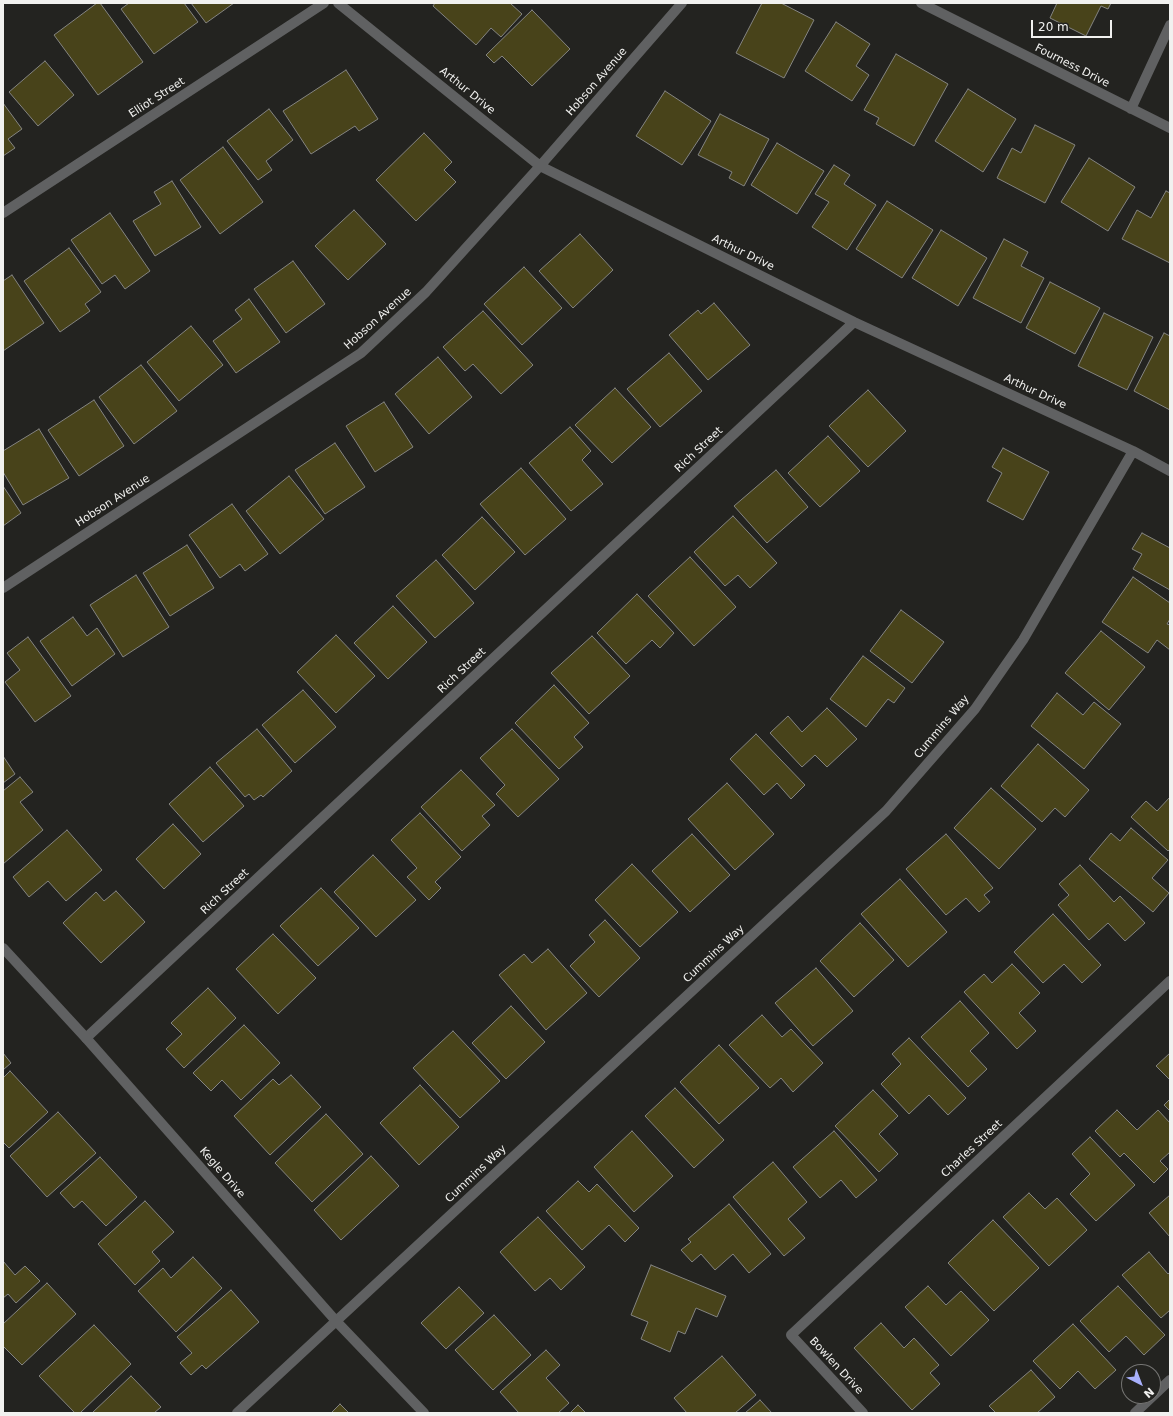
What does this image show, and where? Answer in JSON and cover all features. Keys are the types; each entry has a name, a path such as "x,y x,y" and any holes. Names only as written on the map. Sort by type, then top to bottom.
{"street":[{"name":"Elliot Street","path":"3,213 324,3"},
{"name":"Arthur Drive","path":"338,3 540,166 854,322 1133,451 1170,471"},
{"name":"Hobson Avenue","path":"3,588 361,353 426,292 540,166 682,3"},
{"name":"Fourness Drive","path":"921,3 1170,128"},
{"path":"1131,109 1170,25"},
{"name":"Rich Street","path":"86,1038 854,322"},
{"name":"Cummins Way","path":"237,1413 886,811 975,709 1023,640 1133,451"},
{"name":"Kegle Drive","path":"3,948 86,1038 336,1321 424,1413"},
{"name":"Charles Street","path":"791,1335 1170,981"},
{"name":"Bowlen Drive","path":"791,1335 863,1413"},
{"path":"1135,1413 1170,1380"}],"building":[{"path":"97,3 100,3 143,62 98,95 54,35"},
{"path":"129,3 184,3 198,22 154,54 121,9"},
{"path":"191,3 234,3 206,23"},
{"path":"435,3 510,3 522,14 501,37 491,28 476,45 433,6"},
{"path":"762,3 781,3 814,20 784,78 736,53"},
{"path":"1057,3 1111,3 1108,9 1101,6 1086,36 1050,18"},
{"path":"532,10 570,49 532,86 502,56 494,63 486,55"},
{"path":"836,22 870,44 856,66 869,75 852,101 805,71"},
{"path":"896,54 948,84 914,146 876,124 879,118 864,110"},
{"path":"45,61 74,95 38,126 9,92"},
{"path":"346,70 378,119 359,131 355,126 311,154 283,111"},
{"path":"968,89 1016,119 983,172 935,141"},
{"path":"665,91 711,121 682,165 636,136"},
{"path":"3,103 22,129 8,139 15,148 3,156"},
{"path":"269,109 293,140 266,161 272,170 258,180 227,141"},
{"path":"720,114 769,139 744,186 729,178 732,172 698,155"},
{"path":"1035,125 1075,145 1045,203 997,178 1012,148 1021,153"},
{"path":"424,133 452,162 444,170 456,182 416,221 376,180"},
{"path":"777,143 824,171 797,214 751,185"},
{"path":"223,147 263,202 220,234 180,180"},
{"path":"1089,158 1135,187 1108,231 1061,202"},
{"path":"834,165 850,175 844,184 876,205 847,250 812,227 829,202 815,194"},
{"path":"172,181 201,227 155,256 133,221 161,204 154,192"},
{"path":"1166,191 1170,193 1170,263 1122,239 1137,210 1151,218"},
{"path":"887,201 933,230 902,278 856,249"},
{"path":"354,210 386,244 348,280 315,246"},
{"path":"110,213 150,271 125,289 115,275 102,284 71,240"},
{"path":"941,230 987,258 958,306 912,278"},
{"path":"580,234 613,270 573,308 539,271"},
{"path":"1004,239 1028,252 1021,266 1044,278 1021,323 973,298"},
{"path":"69,248 101,292 85,304 90,311 60,332 24,281"},
{"path":"293,261 325,304 286,333 254,289"},
{"path":"524,267 562,308 522,345 484,304"},
{"path":"12,275 44,323 3,351 3,281"},
{"path":"1050,282 1100,308 1075,354 1026,328"},
{"path":"249,299 280,342 236,373 213,341 242,319 235,310"},
{"path":"714,303 750,345 708,380 669,335 698,310 701,314"},
{"path":"483,311 533,365 501,394 473,364 465,371 443,347"},
{"path":"1104,313 1153,337 1127,390 1078,366"},
{"path":"191,326 223,365 179,401 147,362"},
{"path":"1164,333 1170,336 1170,410 1134,391"},
{"path":"669,353 702,391 660,427 627,389"},
{"path":"438,357 472,397 429,434 395,394"},
{"path":"141,365 177,411 134,444 99,397"},
{"path":"615,388 651,427 612,463 575,425"},
{"path":"868,390 906,431 868,467 829,426"},
{"path":"94,400 124,446 79,476 48,430"},
{"path":"384,402 413,447 375,472 346,426"},
{"path":"570,427 591,451 582,460 603,484 571,511 529,463"},
{"path":"39,429 69,478 23,505 3,472 3,451"},
{"path":"828,436 860,471 820,507 788,473"},
{"path":"335,443 365,487 325,514 295,470"},
{"path":"1003,448 1049,472 1023,520 987,501 1002,473 992,467"},
{"path":"521,468 566,519 525,555 480,504"},
{"path":"776,470 808,507 767,543 734,506"},
{"path":"289,476 324,519 280,554 246,511"},
{"path":"3,486 21,513 3,526"},
{"path":"232,504 268,554 245,571 240,564 220,578 189,535"},
{"path":"733,516 777,563 750,588 738,575 725,586 694,552"},
{"path":"482,517 515,552 475,590 442,555"},
{"path":"1142,533 1170,548 1170,590 1133,569 1142,554 1132,549"},
{"path":"187,545 214,588 170,616 143,573"},
{"path":"690,557 736,607 694,646 648,596"},
{"path":"436,560 474,603 435,638 396,596"},
{"path":"136,575 169,627 123,657 90,605"},
{"path":"1133,577 1170,603 1170,619 1167,624 1170,625 1170,650 1157,640 1148,653 1102,622"},
{"path":"637,594 674,633 660,648 652,640 626,664 597,633"},
{"path":"393,606 427,642 388,679 354,643"},
{"path":"901,610 944,642 912,683 870,651"},
{"path":"73,617 87,636 97,628 115,654 72,686 40,641"},
{"path":"1101,631 1145,667 1109,710 1065,673"},
{"path":"336,635 375,676 336,713 297,672"},
{"path":"592,636 630,676 589,714 551,673"},
{"path":"28,637 71,696 35,722 5,682 20,670 7,653"},
{"path":"863,656 905,688 894,703 888,699 866,727 830,699"},
{"path":"554,685 589,723 574,737 583,747 559,769 515,723"},
{"path":"303,690 336,727 295,763 262,725"},
{"path":"1057,693 1083,715 1094,702 1121,724 1084,769 1031,726"},
{"path":"827,708 857,739 827,767 815,755 802,767 770,733 788,716 802,732"},
{"path":"257,729 292,771 263,797 261,795 254,800 249,794 245,797 216,763"},
{"path":"512,729 559,779 518,817 496,794 505,785 480,758"},
{"path":"756,734 805,785 791,799 777,783 764,795 730,759"},
{"path":"1038,744 1089,790 1065,817 1055,808 1042,822 1001,786"},
{"path":"3,756 15,774 3,783"},
{"path":"210,767 244,806 203,842 169,804"},
{"path":"461,770 495,805 482,816 490,825 462,851 421,807"},
{"path":"20,777 33,792 20,802 43,830 3,864 3,791"},
{"path":"727,783 774,834 735,870 688,819"},
{"path":"991,788 1036,829 999,869 954,828"},
{"path":"1170,797 1170,849 1168,851 1131,817 1146,801 1157,811"},
{"path":"420,813 461,857 435,882 441,888 429,900 407,877 417,868 391,840"},
{"path":"173,824 201,854 164,889 136,859"},
{"path":"1131,828 1168,860 1152,878 1169,893 1153,912 1089,859 1111,833 1120,841"},
{"path":"67,830 102,870 66,901 48,881 29,897 13,877"},
{"path":"692,834 730,875 690,912 652,871"},
{"path":"946,834 993,888 984,895 990,902 979,912 966,898 946,915 906,869"},
{"path":"373,855 416,900 376,937 334,892"},
{"path":"632,864 678,912 640,947 595,900"},
{"path":"1080,865 1114,902 1120,896 1145,923 1125,941 1108,923 1089,940 1058,905 1069,895 1059,884"},
{"path":"900,879 947,932 908,967 861,914"},
{"path":"321,888 359,928 318,966 280,926"},
{"path":"116,891 145,922 101,963 63,923 96,892 104,901"},
{"path":"1053,914 1101,965 1082,983 1064,964 1043,983 1014,952"},
{"path":"605,920 640,958 599,997 570,966 595,942 589,935"},
{"path":"860,923 894,960 854,997 820,961"},
{"path":"273,934 316,978 278,1014 236,969"},
{"path":"548,949 587,993 546,1030 499,975 524,954 532,963"},
{"path":"1012,964 1040,993 1019,1013 1036,1031 1017,1049 964,992 984,974 992,983"},
{"path":"816,968 853,1011 813,1046 775,1003"},
{"path":"208,988 236,1018 184,1068 166,1049 182,1034 171,1023"},
{"path":"960,1001 989,1033 970,1051 987,1069 968,1087 921,1037"},
{"path":"511,1006 545,1042 506,1079 472,1043"},
{"path":"762,1015 782,1037 791,1029 823,1063 793,1092 781,1078 770,1088 729,1045"},
{"path":"244,1025 280,1063 241,1100 222,1080 211,1091 193,1073"},
{"path":"453,1031 500,1081 460,1118 413,1068"},
{"path":"909,1038 966,1098 948,1115 929,1095 909,1114 881,1084 901,1064 892,1054"},
{"path":"719,1045 759,1088 719,1124 680,1082"},
{"path":"3,1053 11,1063 3,1070"},
{"path":"1170,1053 1170,1080 1156,1066"},
{"path":"10,1071 48,1112 9,1148 3,1142 3,1078"},
{"path":"291,1075 321,1107 270,1155 234,1116 273,1079 279,1085"},
{"path":"420,1085 459,1127 419,1165 380,1123"},
{"path":"675,1088 724,1140 694,1168 645,1116"},
{"path":"873,1090 898,1116 879,1134 898,1154 879,1172 835,1126"},
{"path":"1170,1099 1170,1111 1164,1105"},
{"path":"1117,1110 1137,1130 1158,1110 1170,1123 1170,1152 1160,1161 1168,1169 1154,1183 1124,1153 1120,1157 1095,1131"},
{"path":"58,1112 96,1153 47,1197 10,1156"},
{"path":"326,1114 363,1154 312,1202 275,1163"},
{"path":"632,1131 673,1176 634,1212 594,1167"},
{"path":"834,1131 877,1180 856,1198 841,1180 820,1198 793,1167"},
{"path":"1090,1137 1135,1185 1096,1221 1070,1194 1090,1174 1072,1154"},
{"path":"371,1156 399,1186 341,1240 314,1210"},
{"path":"100,1157 137,1197 106,1226 82,1201 74,1208 60,1193"},
{"path":"773,1162 807,1202 788,1219 805,1238 784,1256 733,1197"},
{"path":"578,1181 589,1192 597,1184 639,1228 625,1242 609,1225 582,1250 546,1211"},
{"path":"1029,1193 1045,1209 1057,1198 1087,1230 1049,1266 1003,1217"},
{"path":"1170,1195 1170,1237 1149,1213"},
{"path":"145,1201 174,1232 152,1252 160,1261 135,1285 98,1244"},
{"path":"729,1204 771,1254 749,1273 733,1254 715,1270 701,1254 692,1262 681,1250 691,1242 688,1239"},
{"path":"538,1217 585,1267 561,1290 550,1278 535,1291 500,1252"},
{"path":"993,1220 1039,1268 994,1311 948,1263"},
{"path":"1149,1252 1168,1274 1170,1272 1170,1310 1161,1318 1122,1275"},
{"path":"193,1257 222,1288 176,1332 138,1291 163,1268 171,1278"},
{"path":"3,1261 15,1275 25,1266 40,1281 16,1303 8,1294 3,1298"},
{"path":"651,1265 726,1296 717,1317 696,1308 685,1334 678,1331 670,1352 641,1339 648,1322 631,1315"},
{"path":"47,1283 76,1314 22,1365 3,1346 3,1324"},
{"path":"928,1286 946,1305 961,1291 989,1320 951,1356 905,1307"},
{"path":"1118,1286 1165,1335 1144,1355 1126,1336 1109,1352 1080,1321"},
{"path":"459,1287 484,1313 446,1349 421,1323"},
{"path":"231,1290 259,1322 206,1369 202,1365 191,1375 180,1363 192,1353 177,1337"},
{"path":"494,1315 531,1355 493,1390 455,1350"},
{"path":"881,1323 904,1348 914,1338 939,1365 930,1373 940,1384 912,1410 854,1348"},
{"path":"1073,1324 1116,1370 1095,1389 1078,1371 1060,1389 1033,1361"},
{"path":"94,1325 131,1364 80,1413 75,1413 39,1376"},
{"path":"546,1350 560,1365 546,1378 569,1403 558,1413 519,1413 500,1392"},
{"path":"722,1356 756,1395 735,1413 687,1413 674,1398"},
{"path":"1031,1370 1055,1397 1037,1413 996,1413 989,1406"},
{"path":"131,1376 161,1407 154,1413 92,1413"},
{"path":"760,1400 772,1413 745,1413"},
{"path":"340,1404 349,1413 331,1413"},
{"path":"578,1405 586,1413 570,1413"}]}
